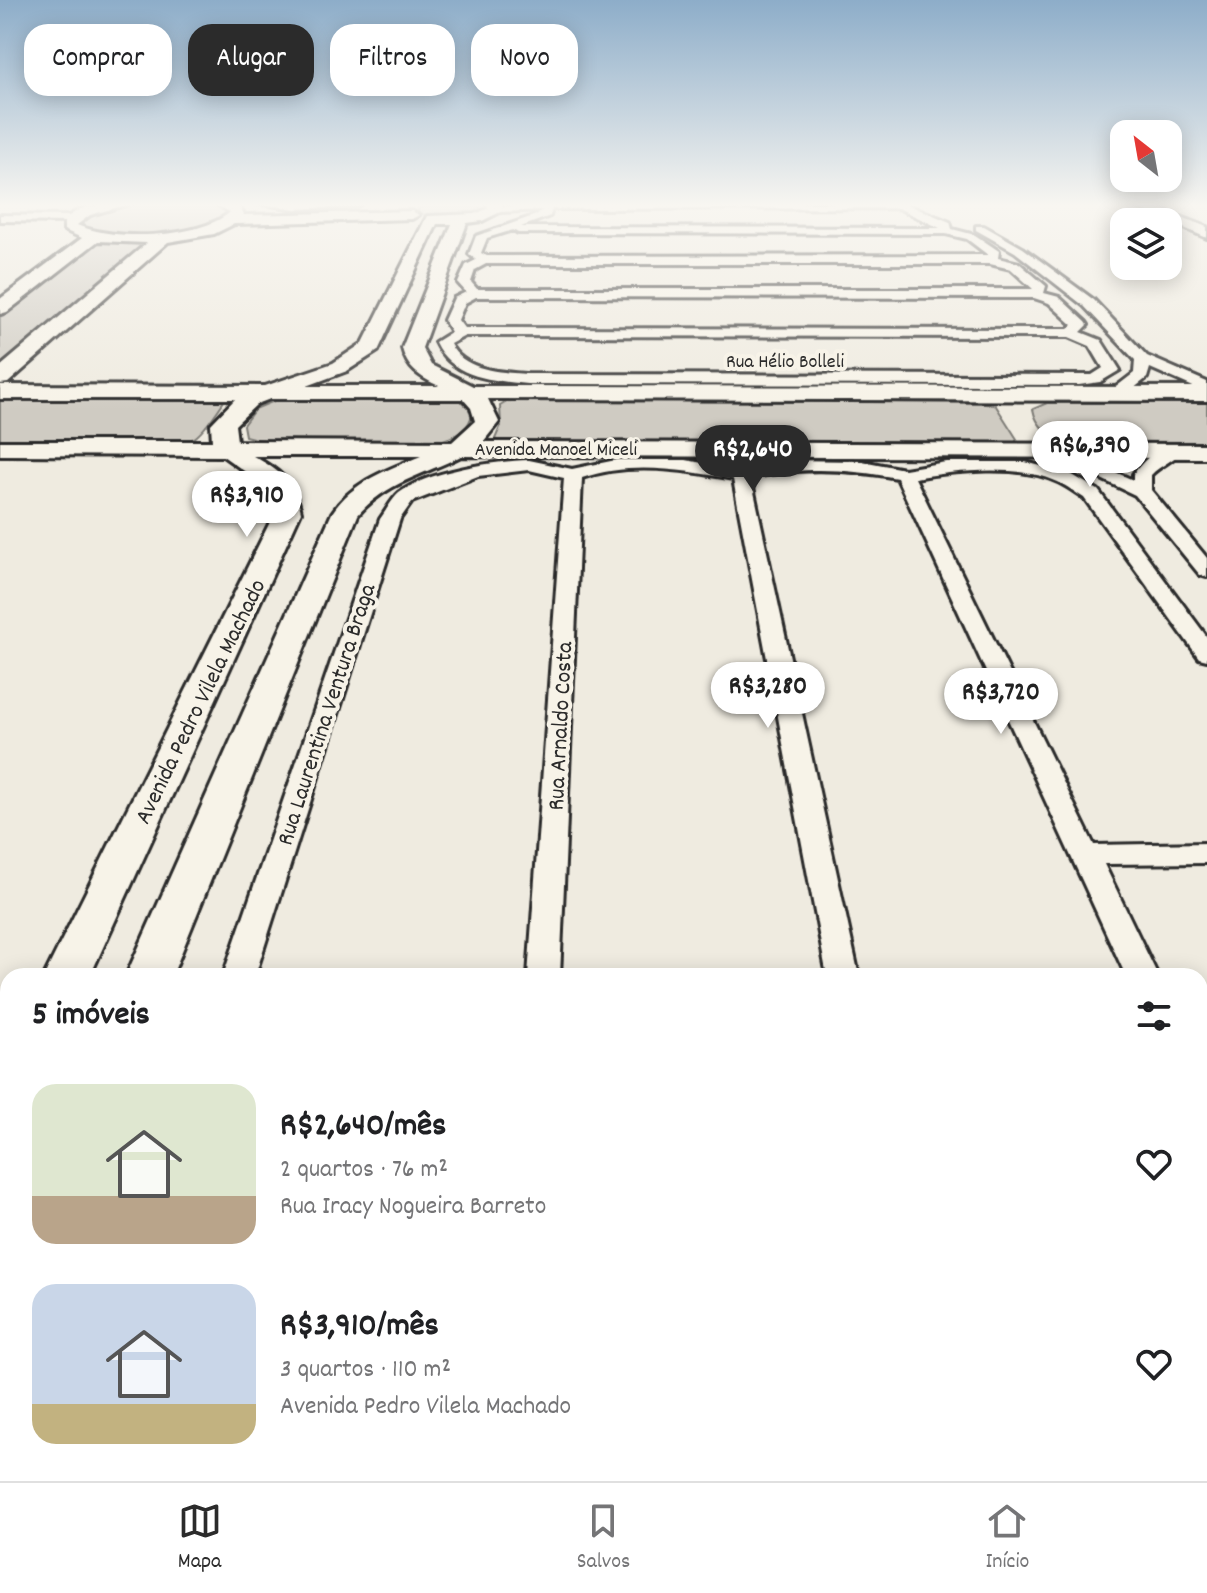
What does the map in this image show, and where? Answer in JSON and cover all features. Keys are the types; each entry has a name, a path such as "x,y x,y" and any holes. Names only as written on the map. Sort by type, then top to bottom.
{"street":[{"path":"0,308 47,272"},
{"path":"0,378 123,272"},
{"path":"229,448 222,438 223,424 234,410 265,392 340,367 371,347 402,272"},
{"path":"152,968 345,513 355,498 390,476 471,442 487,422 486,408 470,393 434,375 412,357 420,272"},
{"path":"468,272 464,286 474,293"},
{"path":"1022,272 1041,289 1035,294"},
{"path":"1051,272 1118,330 1142,359 1207,391"},
{"path":"474,293 1035,294 1054,300 1081,325 1071,333 462,332 454,328 451,320 459,301 474,293"},
{"name":"Rua Hélio Bolleli","path":"462,332 442,342 449,356 458,364 488,373 542,379 1079,380 1095,379 1112,370 1096,343 1071,333"},
{"path":"1118,393 1142,375 1142,359"},
{"path":"0,392 1010,394 1207,391"},
{"path":"1010,394 1010,406 1020,424 1055,450 1142,491 1207,571"},
{"name":"Avenida Manoel Miceli","path":"0,448 1207,451"},
{"name":"Avenida Pedro Vilela Machado","path":"71,968 288,512 286,493 275,479 257,466 236,457 229,448"},
{"path":"1142,491 1142,474 1155,460 1173,451"},
{"path":"573,475 616,465 711,467 741,475 782,465 862,466 904,474 946,467 1025,467 1063,477 1091,494 1207,653"},
{"name":"Rua Laurentina Ventura Braga","path":"242,968 390,519 405,498 446,480 499,466 540,466 573,475"},
{"path":"904,474 1138,968"},
{"name":"Rua Arnaldo Costa","path":"544,968 573,475"},
{"path":"741,475 841,968"},
{"path":"1085,855 1207,853"}],"shaded area":[{"path":"59,272 113,272 0,366 0,317"},
{"path":"16,397 219,398 224,401 192,439 0,439 0,401"},
{"path":"279,399 458,399 473,411 463,430 443,440 261,440 245,436 243,425 255,409"},
{"path":"512,399 986,403 996,406 1017,439 1014,444 502,443 495,439 501,425 500,406"},
{"path":"1047,403 1207,403 1207,445 1068,443 1050,435 1037,421 1033,409"}]}
